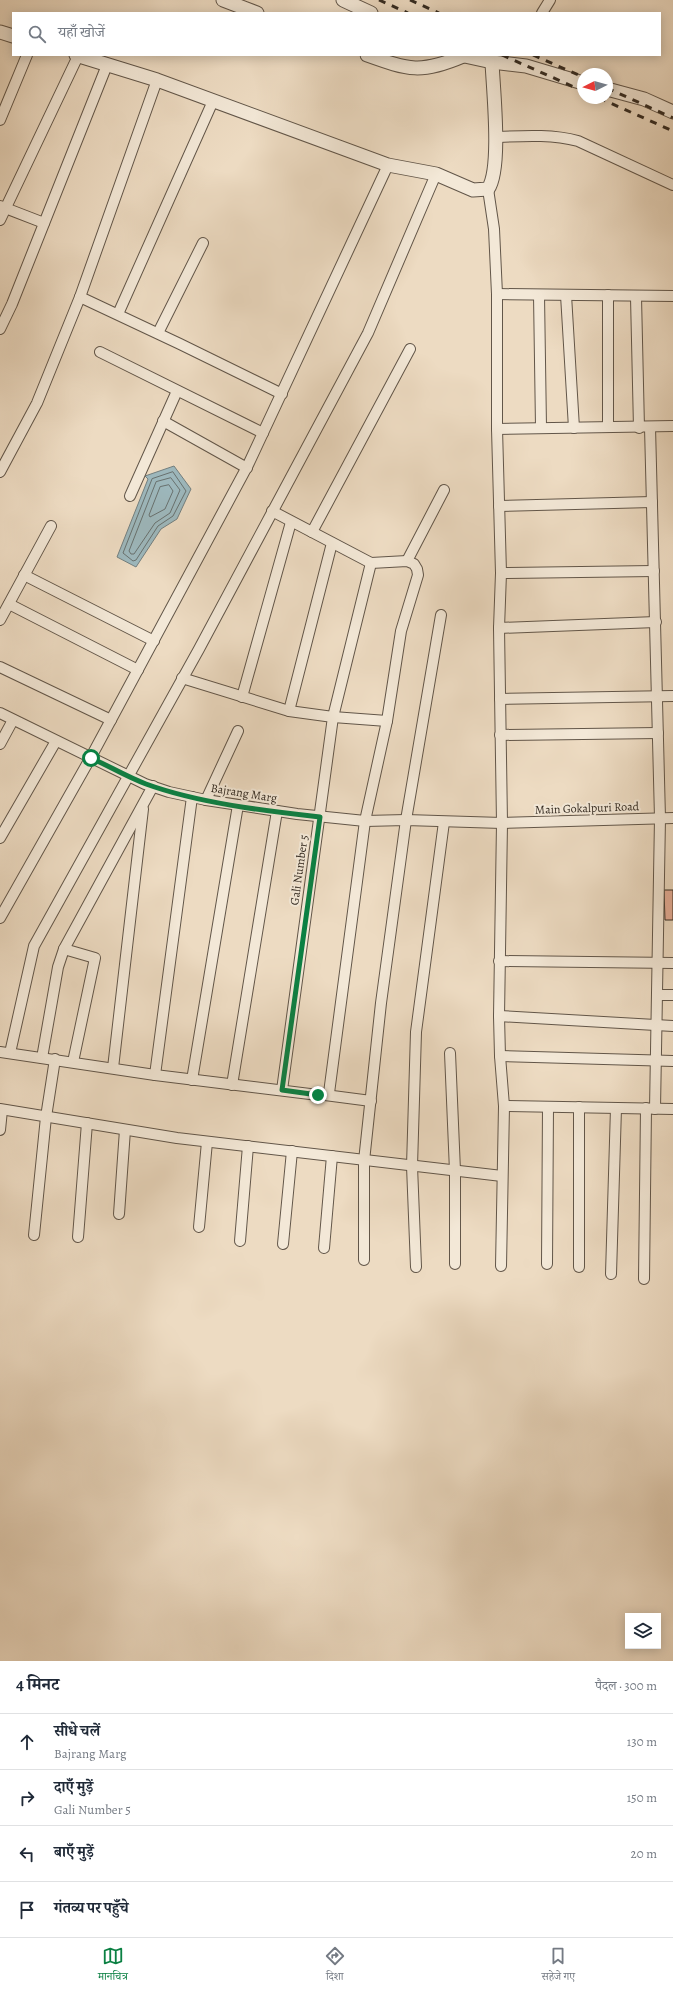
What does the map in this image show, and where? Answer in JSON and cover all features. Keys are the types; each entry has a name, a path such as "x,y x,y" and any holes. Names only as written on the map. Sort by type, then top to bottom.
{"street":[{"path":"223,0 254,12"},
{"path":"344,0 369,12"},
{"path":"543,12 550,0"},
{"path":"0,32 12,36"},
{"path":"0,120 27,56"},
{"path":"0,220 3,207 77,56"},
{"path":"80,56 213,100 388,165 436,174 474,190 488,189"},
{"path":"370,56 397,66 417,69 440,66 462,56 492,62 514,59 526,66 577,81"},
{"path":"492,62 496,135 493,179 488,189 494,229 497,294 496,429 501,573 499,628 502,823 499,1016 500,1056 504,1106 501,1266"},
{"path":"0,329 12,304 107,65"},
{"path":"0,472 37,403 80,297 156,80"},
{"path":"613,91 644,99 673,112"},
{"path":"118,314 213,100"},
{"path":"496,135 568,138 578,141 673,185"},
{"path":"0,918 91,758 247,468 388,165"},
{"path":"371,1101 192,1080 5,1052 34,946 182,678 368,333 436,174"},
{"path":"3,207 44,224"},
{"path":"158,333 203,243"},
{"path":"497,294 566,294 636,297 673,296"},
{"path":"566,294 574,428"},
{"path":"539,295 541,427"},
{"path":"608,295 608,427"},
{"path":"80,297 158,333 282,394"},
{"path":"636,297 639,428"},
{"path":"312,532 410,349"},
{"path":"100,352 263,433"},
{"path":"130,496 177,391"},
{"path":"163,421 247,468"},
{"path":"496,429 541,427 639,428 673,426"},
{"path":"644,1279 651,1109 656,1061 660,818 650,427"},
{"path":"407,562 444,490"},
{"path":"499,506 652,502"},
{"path":"272,511 332,544 372,562 407,562 414,564 418,575 402,631 386,721 365,822 330,1087 329,1093 325,1095"},
{"path":"242,697 291,522"},
{"path":"0,620 51,526"},
{"path":"289,711 332,544"},
{"name":"Gali Number 5","path":"282,1090 333,717 372,562"},
{"path":"501,573 654,571"},
{"path":"24,575 154,641"},
{"path":"9,604 138,670"},
{"path":"364,1260 364,1160 381,1003 406,820 441,615"},
{"path":"499,628 656,622"},
{"path":"0,667 111,720"},
{"path":"182,678 289,711 333,717 386,721"},
{"path":"500,699 673,696"},
{"name":"Bajrang Marg","path":"0,713 128,776 153,786 192,797 277,811 365,822 406,820 502,823"},
{"path":"0,744 14,720"},
{"path":"206,800 238,731"},
{"path":"500,736 658,733"},
{"path":"0,838 56,741"},
{"path":"42,1058 58,966 64,949 144,805 153,786"},
{"path":"155,1075 192,797"},
{"path":"113,1068 144,805"},
{"path":"192,1080 238,805"},
{"path":"232,1085 277,811"},
{"name":"Main Gokalpuri Road","path":"502,823 673,818"},
{"path":"416,1267 412,1166 416,1032 444,822"},
{"path":"64,949 95,958 73,1062"},
{"path":"499,961 673,963"},
{"path":"657,995 673,995"},
{"path":"499,1016 673,1026"},
{"path":"450,1053 455,1171 455,1264"},
{"path":"500,1056 673,1061"},
{"path":"34,1235 46,1117 55,1060"},
{"path":"504,1106 673,1109"},
{"path":"547,1264 548,1107"},
{"path":"579,1267 580,1107"},
{"path":"611,1274 616,1108"},
{"path":"0,1130 1,1110 207,1142 502,1176"},
{"path":"78,1237 87,1123"},
{"path":"119,1214 125,1130"},
{"path":"199,1227 207,1142"},
{"path":"240,1241 248,1146"},
{"path":"283,1244 292,1152"},
{"path":"324,1248 332,1156"}],"water":[{"path":"174,466 191,489 177,519 161,529 136,567 117,557 148,479 145,476"}],"building":[{"path":"664,890 673,890 673,920 665,920"}],"railway":[{"path":"379,0 406,12"},
{"path":"410,0 437,12"},
{"path":"504,56 577,88"},
{"path":"535,56 577,74"},
{"path":"613,91 673,118"},
{"path":"612,104 673,131"}],"route":[{"path":"91,758 145,784 169,792 206,800 320,817 282,1090 318,1095"}]}
